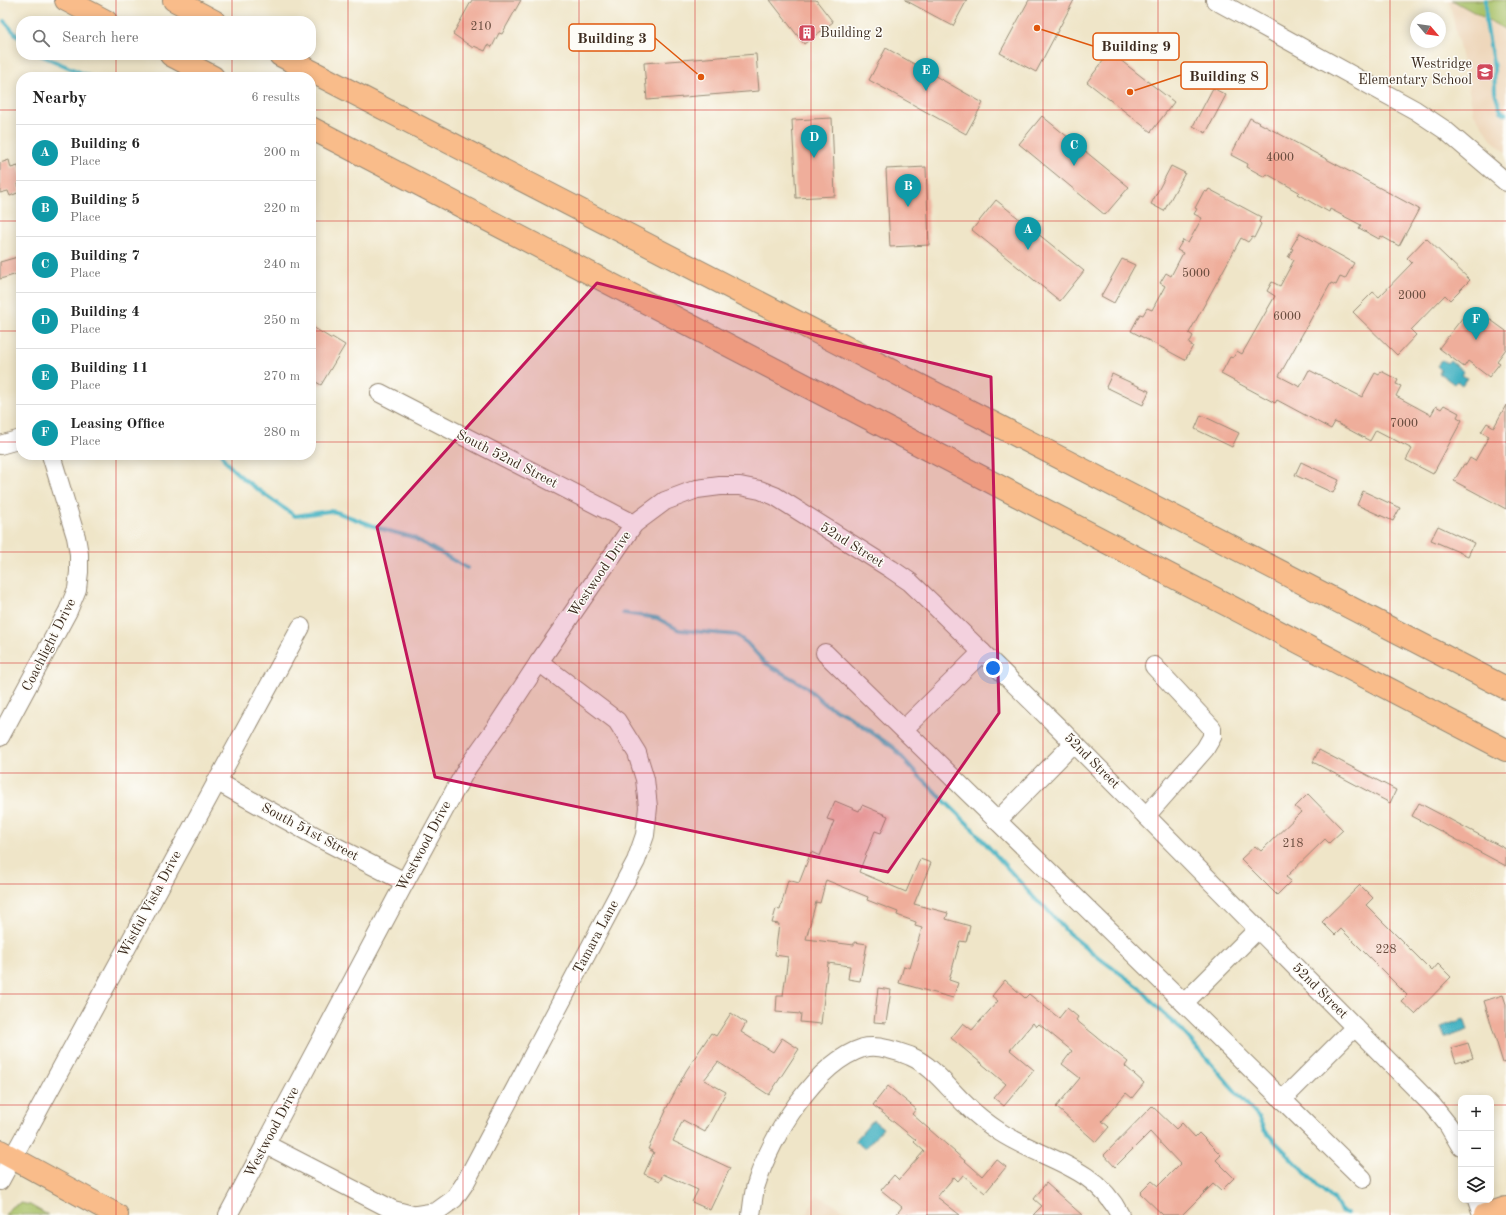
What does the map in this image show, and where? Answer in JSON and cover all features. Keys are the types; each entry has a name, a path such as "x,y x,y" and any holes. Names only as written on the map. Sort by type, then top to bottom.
{"main road":[{"path":"66,0 96,16"},
{"path":"174,0 204,16"},
{"path":"181,60 203,72"},
{"path":"290,60 313,72"},
{"path":"316,74 1506,688"},
{"path":"316,131 1506,750"},
{"path":"6,1154 117,1215"},
{"path":"1485,1215 1506,1208"}],"street":[{"path":"1214,0 1414,110 1445,130 1506,182"},
{"name":"South 52nd Street","path":"380,393 634,524"},
{"path":"0,445 16,440"},
{"name":"Coachlight Drive","path":"0,737 68,611 77,589 79,554 76,538 53,460"},
{"name":"52nd Street","path":"661,504 665,501 697,489 720,486 740,486 760,490 775,496 910,582 1074,743 1432,1105 1448,1125 1458,1142"},
{"name":"Westwood Drive","path":"228,1215 467,768 498,726 634,524 661,504"},
{"name":"Wistful Vista Drive","path":"0,1181 6,1154 301,627"},
{"path":"904,730 982,652"},
{"path":"825,653 1363,1179"},
{"name":"Tamara Lane","path":"418,1215 436,1212 454,1200 465,1183 636,861 645,835 648,793 637,753 617,721 540,662"},
{"path":"1146,816 1205,749 1212,737 1212,728 1154,666"},
{"path":"997,821 1074,743"},
{"name":"South 51st Street","path":"216,781 317,838 405,882"},
{"path":"1184,1003 1258,929"},
{"path":"1282,1100 1355,1027"},
{"path":"751,1215 756,1183 773,1142 802,1096 820,1076 838,1062 864,1048 877,1048 895,1051 911,1057 927,1066 946,1083 966,1105 999,1131 1024,1146 1072,1167 1086,1176 1111,1200 1120,1215"},
{"path":"265,1144 393,1210 418,1215"},
{"path":"1478,1203 1482,1215"}],"highlighted area":[{"path":"597,283 991,377 999,713 888,872 435,777 377,527"}],"shaded area":[{"name":"Westridge Elementary School","path":"1449,0 1452,0 1506,30 1506,152 1493,141 1474,114"},
{"path":"817,1195 853,1215 806,1215"}],"green space":[{"path":"1452,0 1506,0 1506,30"},
{"path":"21,1203 30,1205 48,1215 5,1215 11,1207"}],"water":[{"path":"1442,360 1447,363 1450,360 1464,372 1462,375 1467,378 1462,385 1457,381 1454,384 1439,373 1441,370 1437,366"},
{"path":"1464,1019 1468,1030 1445,1038 1441,1027"},
{"path":"873,1120 883,1128 865,1149 855,1141"}],"building":[{"path":"472,0 521,0 502,34 499,33 492,47 488,45 485,51 474,46 473,48 453,34"},
{"name":"Building 2","path":"770,0 816,0 833,22 804,44"},
{"path":"905,0 967,0 953,26"},
{"path":"1029,0 1074,0 1036,72 1000,53"},
{"path":"886,48 983,103 966,134 869,80"},
{"path":"1110,52 1174,102 1151,132 1087,82"},
{"path":"756,54 759,91 647,100 644,63"},
{"path":"1213,88 1226,95 1206,133 1193,126"},
{"path":"1042,116 1129,187 1105,215 1019,144"},
{"path":"832,118 835,196 796,198 792,120"},
{"path":"1250,118 1419,209 1399,246 1381,236 1379,239 1359,228 1361,225 1330,209 1329,212 1297,194 1299,192 1267,174 1265,177 1247,167 1248,164 1231,155"},
{"path":"9,160 11,168 16,167 16,194 10,196 8,191 0,193 0,163"},
{"path":"1171,166 1185,173 1164,211 1151,204"},
{"path":"926,167 929,245 890,247 886,169"},
{"path":"1209,189 1261,217 1259,222 1261,224 1254,238 1252,237 1248,242 1241,238 1189,333 1193,336 1189,344 1193,346 1185,360 1131,331 1140,314 1143,315 1147,308 1152,310 1165,286 1160,283 1166,273 1171,276 1183,253 1177,250 1183,240 1188,243 1202,218 1194,214 1197,209 1195,208 1204,191 1207,192"},
{"path":"996,200 1084,271 1060,301 972,230"},
{"path":"1300,233 1354,263 1345,279 1340,277 1336,285 1331,283 1279,376 1300,387 1309,370 1362,397 1375,373 1379,375 1381,371 1398,380 1396,384 1401,386 1396,396 1431,415 1436,406 1441,409 1444,405 1459,413 1457,417 1462,420 1433,474 1406,460 1412,449 1376,430 1370,441 1335,422 1331,429 1277,400 1275,403 1221,374 1230,357 1233,358 1237,351 1242,354 1275,296 1267,291 1272,282 1280,286 1294,260 1288,257 1293,249 1291,248"},
{"path":"1426,238 1470,280 1450,300 1445,295 1411,330 1416,335 1397,355 1353,312 1373,292 1379,297 1412,263 1407,258"},
{"path":"16,257 16,274 0,279 0,262"},
{"path":"1122,259 1135,265 1114,303 1101,296"},
{"path":"1470,308 1486,320 1488,318 1506,331 1506,349 1497,361 1500,363 1489,377 1468,361 1464,367 1439,348"},
{"path":"316,329 345,345 321,385 316,382"},
{"path":"1112,374 1149,391 1143,405 1106,387"},
{"path":"1506,405 1506,509 1454,481 1464,464 1466,465 1470,458 1475,461 1489,436 1481,432 1487,423 1494,427"},
{"path":"1201,415 1239,433 1232,447 1195,429"},
{"path":"1301,462 1339,480 1333,493 1295,475"},
{"path":"1363,491 1400,508 1393,521 1357,505"},
{"path":"1438,526 1474,543 1468,556 1431,540"},
{"path":"1319,750 1396,790 1390,803 1313,762"},
{"path":"1308,794 1343,830 1329,843 1325,839 1286,877 1291,881 1277,895 1241,859 1255,846 1261,851 1301,812 1295,807"},
{"path":"835,801 859,811 862,805 888,816 881,833 875,831 859,872 906,892 920,859 931,863 914,904 948,913 946,919 970,926 966,942 960,941 949,980 958,983 953,998 899,983 904,966 910,968 922,928 915,926 916,922 897,915 898,912 867,900 868,897 826,880 820,903 816,902 806,939 854,945 854,942 867,944 860,981 848,979 850,966 828,963 821,1024 800,1022 801,1014 776,1012 777,996 783,996 788,957 775,955 779,924 772,923 776,909 780,910 788,880 799,883 811,852 820,856 834,821 827,819"},
{"path":"1419,803 1506,849 1506,866 1412,816"},
{"path":"1360,885 1373,898 1366,905 1432,971 1438,964 1451,977 1415,1014 1401,1001 1407,995 1341,929 1335,935 1322,922"},
{"path":"1005,980 1025,998 1029,994 1059,1018 1067,1008 1078,1017 1076,1020 1128,1062 1125,1066 1144,1083 1132,1098 1126,1093 1102,1121 1109,1127 1096,1142 1056,1107 1080,1078 1062,1064 1072,1051 1039,1024 1036,1027 1033,1023 1010,1050 1034,1070 1004,1106 994,1098 1006,1084 951,1038 963,1023 972,1030 998,1001 992,996"},
{"path":"878,988 891,990 886,1023 874,1022"},
{"path":"1503,995 1506,1004 1506,1062 1503,1063 1484,1001"},
{"path":"731,1013 746,1023 741,1032 773,1052 782,1038 799,1049 769,1095 718,1062 704,1080 726,1092 705,1132 683,1120 673,1141 730,1168 710,1210 692,1202 698,1190 663,1174 660,1181 644,1174 654,1152 648,1149 665,1111 686,1071 711,1033 716,1036"},
{"path":"1468,1043 1473,1058 1456,1063 1451,1048"},
{"path":"888,1086 916,1109 912,1114 982,1176 996,1159 1006,1167 985,1193 963,1175 958,1181 954,1177 937,1197 960,1215 896,1215 902,1207 881,1190 894,1175 899,1180 924,1151 914,1142 916,1140 873,1105"},
{"path":"1152,1106 1176,1129 1182,1123 1195,1137 1199,1133 1221,1155 1216,1160 1234,1178 1221,1191 1213,1184 1182,1215 1163,1215 1140,1193 1152,1181 1158,1186 1180,1164 1150,1132 1115,1167 1104,1155"},
{"path":"1046,1183 1082,1215 1033,1215 1042,1206 1034,1199"}],"waterway":[{"path":"1486,0 1486,22 1494,68 1495,92 1501,111 1506,114"},
{"path":"4,21 16,34"},
{"path":"52,60 79,72"},
{"path":"225,460 244,479 295,516 329,511 336,512 385,530 412,537 467,568"},
{"path":"623,613 657,618 679,630 736,635 747,643 765,663 805,686 825,704 848,716 894,748 918,775 969,825 1067,932 1139,987 1163,1013 1177,1025 1259,1118 1264,1130 1318,1186 1334,1200 1341,1211 1347,1213"}],"place":[{"name":"Building 9","path":"1037,28"},
{"name":"Building 2","path":"807,33"},
{"name":"Westridge Elementary School","path":"1485,72"},
{"name":"Building 3","path":"701,77"},
{"name":"Building 11","path":"926,91"},
{"name":"Building 8","path":"1130,92"},
{"name":"Building 4","path":"814,158"},
{"name":"Building 7","path":"1074,166"},
{"name":"Building 5","path":"908,207"},
{"name":"Building 6","path":"1028,250"},
{"name":"Leasing Office","path":"1476,340"}]}
